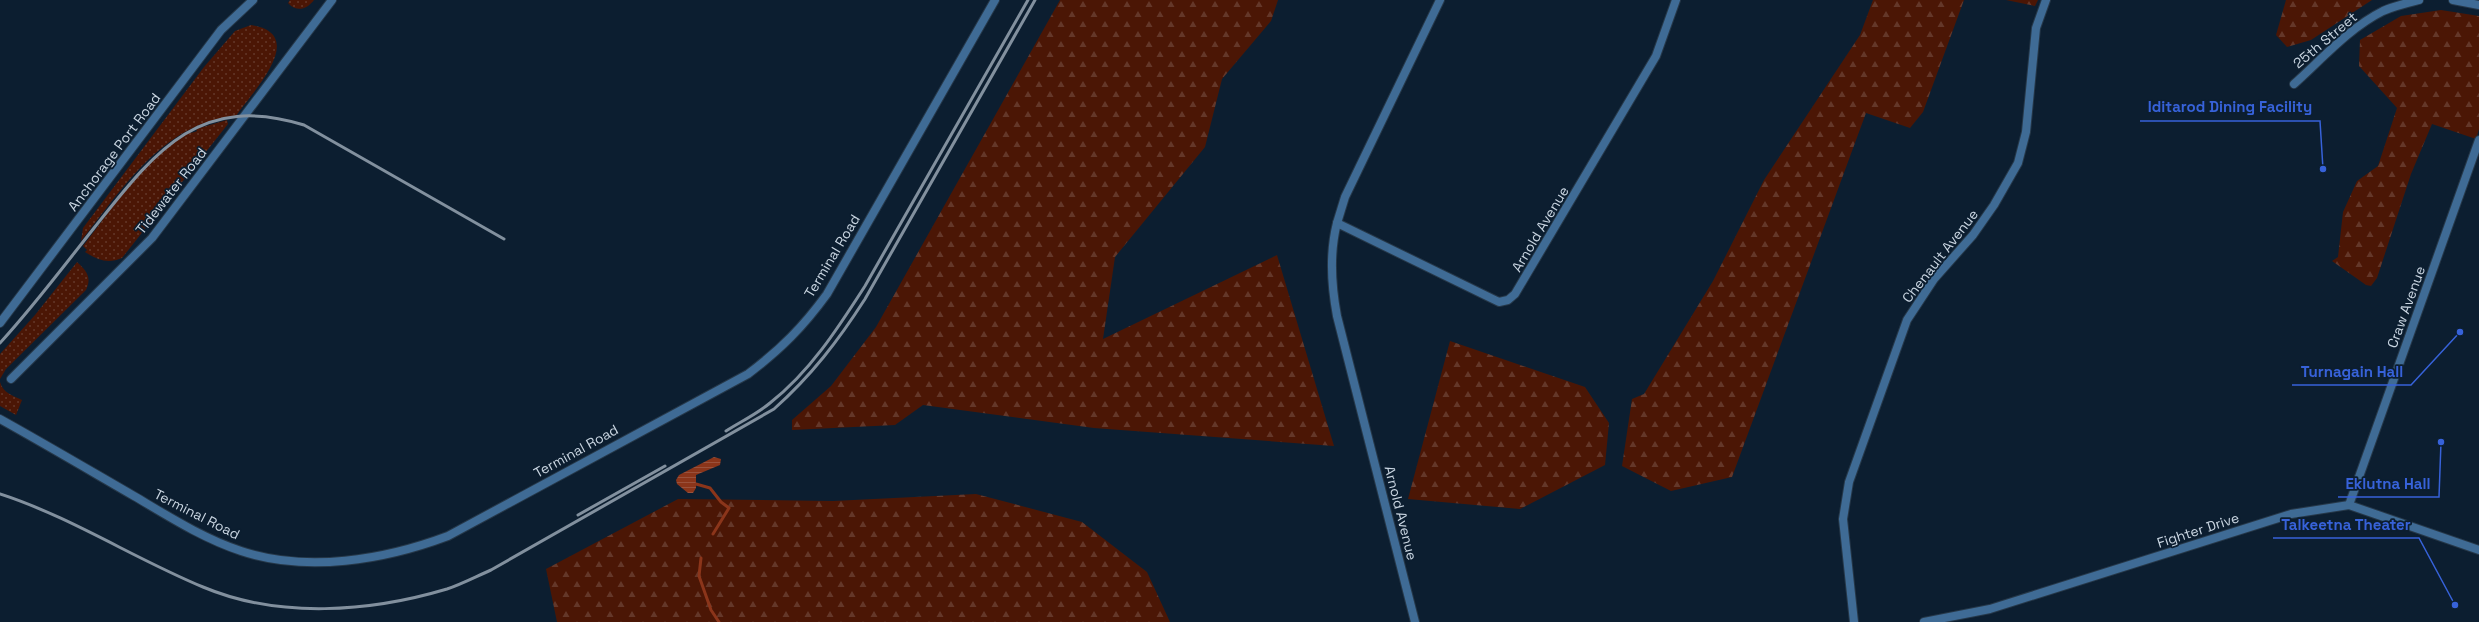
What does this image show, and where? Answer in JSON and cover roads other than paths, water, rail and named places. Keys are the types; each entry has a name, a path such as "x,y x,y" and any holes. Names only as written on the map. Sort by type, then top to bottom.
{"street":[{"name":"Anchorage Port Road","path":"0,323 221,30 252,0"},
{"name":"Tidewater Road","path":"11,379 152,238 332,0"},
{"name":"Terminal Road","path":"0,419 184,525 242,551 271,558 302,561 357,559 394,554 448,536 748,374 781,349 805,324 827,294 995,0"},
{"name":"Arnold Avenue","path":"1415,622 1336,316 1331,267 1333,237 1345,197 1440,0"},
{"name":"Arnold Avenue","path":"1337,223 1499,302 1508,300 1515,294 1528,274 1656,56 1676,0"},
{"name":"Chenault Avenue","path":"1854,622 1843,519 1849,482 1907,320 1934,279 1973,235 1994,205 2018,163 2026,132 2036,28 2046,0"},
{"name":"25th Street","path":"2294,84 2356,28 2383,11 2419,0"},
{"path":"2453,0 2479,5"},
{"name":"Craw Avenue","path":"2349,505 2479,140"},
{"name":"Fighter Drive","path":"1924,622 1990,609 2291,514 2349,505 2479,550"}],"waterway":[{"path":"696,484 710,488 721,502 729,508 713,534"},
{"path":"701,558 699,576 711,610 719,622"}],"railway":[{"path":"726,431 760,411 784,391 811,363 834,333 865,286 1028,0"},
{"path":"0,494 52,514 203,587 232,597 262,604 293,608 325,609 387,603 418,597 447,589 491,570 774,409 788,396 824,357 865,299 1035,0"},
{"path":"0,343 37,301 137,176 159,154 182,136 207,123 235,117 267,117 304,125 504,239"},
{"path":"578,515 665,466"}],"place":[{"name":"Iditarod Dining Facility","path":"2323,169"},
{"name":"Turnagain Hall","path":"2460,332"},
{"name":"Eklutna Hall","path":"2441,442"},
{"name":"Talkeetna Theater","path":"2455,605"}]}
